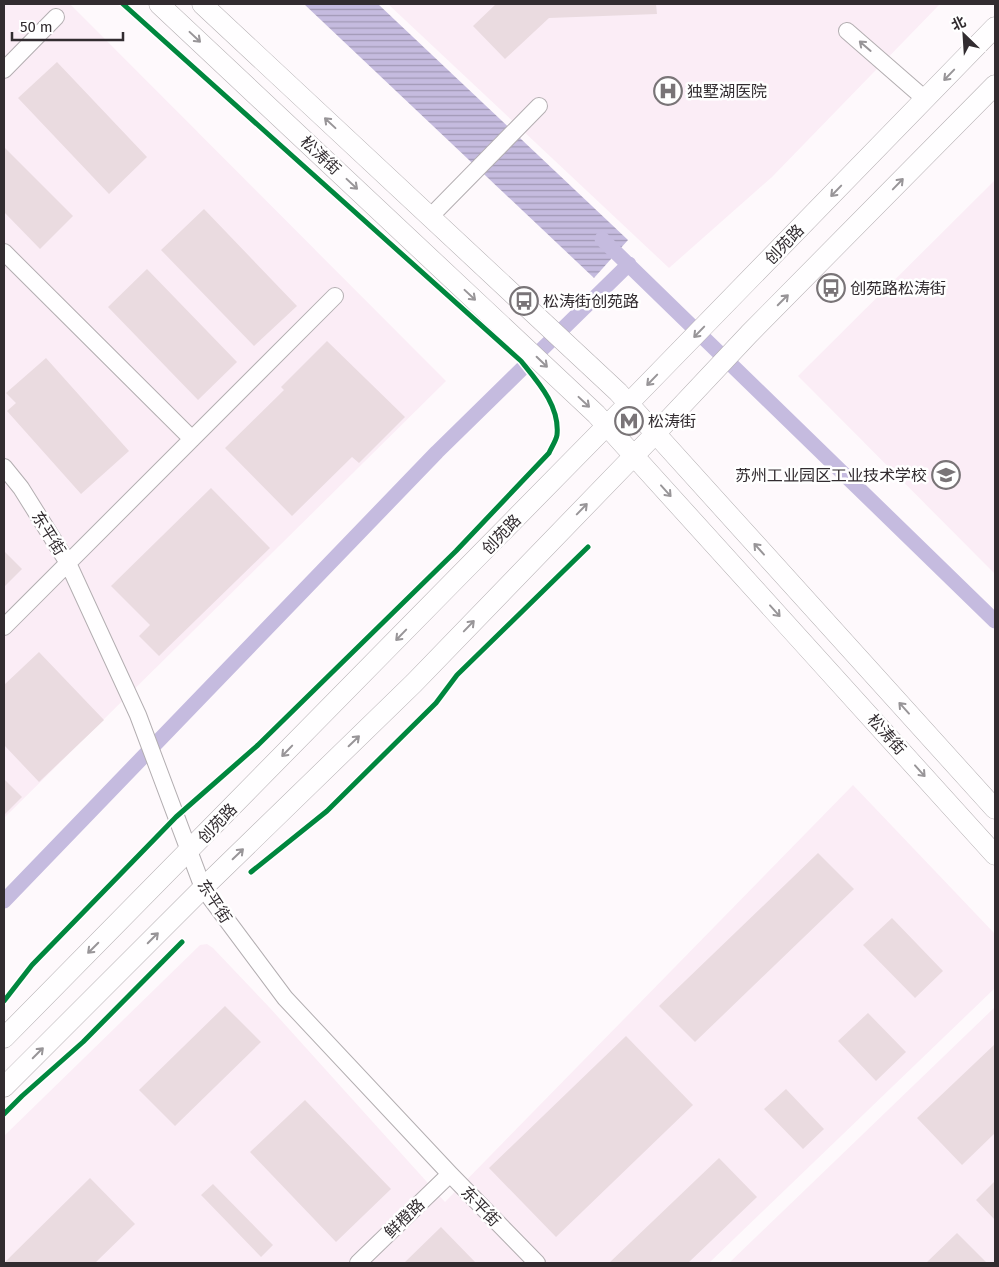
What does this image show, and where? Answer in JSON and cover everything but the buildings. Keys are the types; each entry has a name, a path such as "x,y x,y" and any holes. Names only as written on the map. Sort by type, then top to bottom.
{"main road":[{"name":"松涛街","path":"159,4 560,379 607,426 995,854"},
{"name":"松涛街","path":"202,4 545,324 628,404 995,809"},
{"name":"创苑路","path":"4,1038 676,356 995,28"},
{"path":"4,1087 203,888 414,683 749,334 995,85"}],"street":[{"path":"4,70 56,17"},
{"path":"847,31 925,99"},
{"path":"430,217 539,106"},
{"path":"4,252 192,439"},
{"path":"4,627 335,296"},
{"name":"东平街","path":"4,468 21,488 68,563 138,714 203,888 285,998 450,1174 537,1263"},
{"name":"鲜橙路","path":"358,1263 450,1174"}],"shaded area":[{"path":"4,4 70,4 446,381 4,818"},
{"path":"304,4 378,4 628,240 594,278"},
{"name":"独墅湖医院","path":"388,4 940,4 772,177 669,268"},
{"name":"苏州工业园区工业技术学校","path":"995,180 995,574 798,376"},
{"path":"853,785 995,934 995,988 709,1263 4,1263 4,1136 200,945 207,944 213,948 270,1008 445,1202"},
{"path":"995,1007 995,1263 729,1263"}],"waterway":[{"path":"602,239 995,621"},
{"path":"4,901 437,452 629,264"}],"cycle path":[{"path":"4,1001 32,965 176,817 258,745 456,551 549,453 557,435 557,424 551,404 541,386 521,361 123,4"},
{"path":"251,872 327,811 436,703 457,675 588,547"},
{"path":"4,1114 83,1042 182,942"}],"place":[{"name":"独墅湖医院","path":"668,91"},
{"name":"创苑路松涛街","path":"831,288"},
{"name":"松涛街创苑路","path":"524,301"},
{"name":"松涛街","path":"629,421"},
{"name":"苏州工业园区工业技术学校","path":"946,475"}]}
